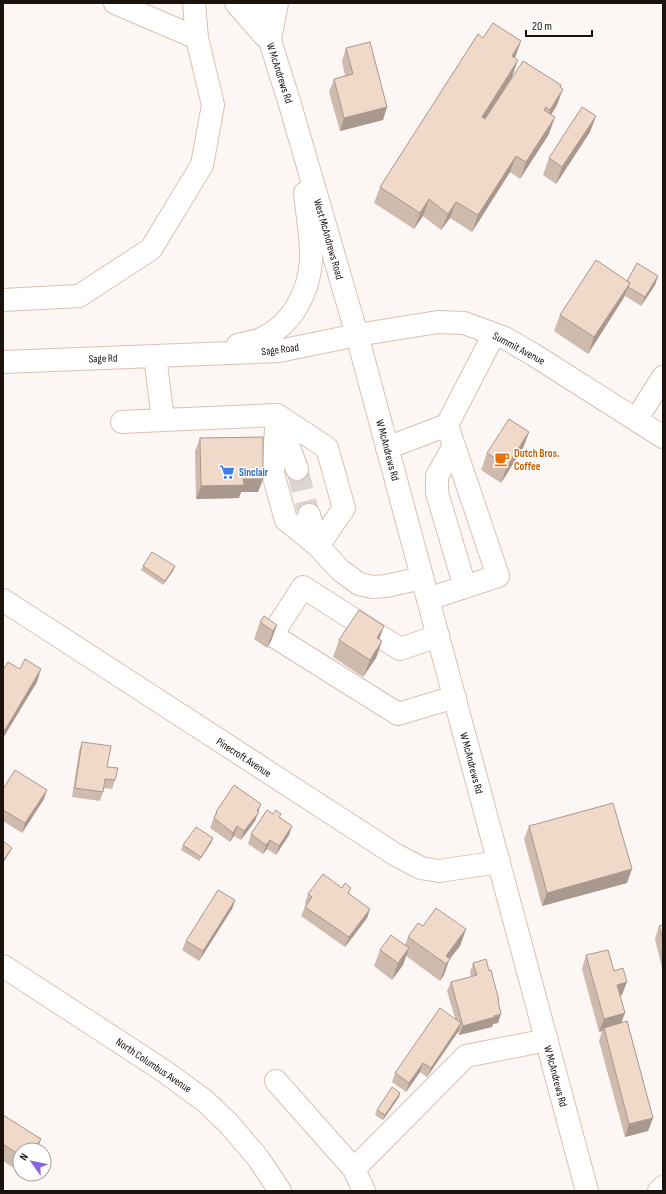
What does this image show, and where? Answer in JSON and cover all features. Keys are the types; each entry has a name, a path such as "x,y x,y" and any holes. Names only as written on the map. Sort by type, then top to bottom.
{"main road":[{"path":"115,3 197,38"},
{"path":"3,300 79,296 151,249 202,165 213,105 197,38 194,3"},
{"path":"236,3 270,42"},
{"name":"W McAndrews Rd","path":"258,3 301,142"},
{"path":"270,42 277,3"},
{"path":"203,354 260,340 273,333 287,321 299,305 307,283 311,260 301,142"},
{"name":"West McAndrews Road","path":"301,142 357,335"},
{"name":"Summit Avenue","path":"357,335 438,322 464,323 494,334 534,355 663,437"},
{"path":"387,448 447,425 494,334"},
{"name":"W McAndrews Rd","path":"357,335 587,1191"},
{"name":"Sage Road","path":"203,354 279,351 357,335"},
{"name":"Sage Rd","path":"3,362 203,354"},
{"path":"155,356 163,420"},
{"path":"636,420 663,377"},
{"path":"277,415 297,469"},
{"path":"277,415 273,474 286,520 318,546 340,570 359,584 373,587 386,586 422,578"},
{"path":"122,422 277,415 327,448 344,508 318,546"},
{"path":"428,599 498,576 447,425"},
{"path":"454,446 437,476 437,493 465,587"},
{"path":"309,515 318,546"},
{"path":"438,636 400,649 303,587 272,635 398,714 455,697"},
{"name":"Pinecroft Avenue","path":"3,600 414,865 421,868 439,871 499,862"},
{"name":"North Columbus Avenue","path":"3,966 164,1071 205,1101 229,1124 258,1158 280,1191"},
{"path":"354,1169 466,1056 546,1040"},
{"path":"276,1081 354,1169 364,1191"},
{"path":"659,1191 663,1187"}],"building":[{"path":"493,23 521,41 512,56 518,60 482,117 485,119 523,61 561,85 560,87 563,89 550,110 546,107 544,110 555,117 526,162 516,156 478,215 456,202 448,214 429,199 420,213 380,187 478,34 483,38"},
{"path":"370,42 387,107 344,118 334,79 353,74 346,48"},
{"path":"582,107 596,116 562,167 549,158"},
{"path":"596,260 630,283 594,337 560,315"},
{"path":"637,263 658,276 645,297 628,287 630,283 627,281"},
{"path":"509,419 529,432 507,466 487,453"},
{"name":"Sinclair","path":"263,437 263,479 243,479 244,485 201,486 200,438"},
{"path":"152,552 175,566 165,581 143,566"},
{"path":"359,610 384,626 377,638 382,641 370,660 339,640"},
{"path":"264,616 277,625 273,631 260,622"},
{"path":"25,659 41,669 5,730 3,729 3,670 8,662 20,669"},
{"path":"82,742 111,746 107,767 118,768 115,780 105,779 103,792 75,788"},
{"path":"15,770 47,790 25,823 3,810 3,789"},
{"path":"234,785 261,804 257,811 259,812 244,831 237,826 233,833 214,818 217,813 216,812"},
{"path":"613,803 632,869 547,893 529,826"},
{"path":"267,810 273,814 276,810 281,814 279,817 292,826 279,846 270,840 266,845 251,834"},
{"path":"196,827 213,838 201,857 183,845"},
{"path":"3,841 12,848 3,861"},
{"path":"323,874 342,888 345,883 351,888 348,893 370,909 349,937 305,907 312,897 308,894"},
{"path":"218,890 235,900 203,951 186,941"},
{"path":"436,908 466,929 446,956 450,959 446,964 408,937 418,923 423,926"},
{"path":"663,925 663,940 659,926"},
{"path":"391,935 409,948 398,963 380,950"},
{"path":"608,950 614,971 623,968 627,982 617,985 625,1013 604,1019 586,955"},
{"path":"486,959 489,971 491,970 501,1014 463,1026 451,982 477,975 473,963"},
{"path":"440,1008 461,1023 431,1068 423,1063 409,1083 395,1073"},
{"path":"627,1021 653,1118 629,1124 604,1028"},
{"path":"392,1087 400,1093 385,1115 377,1110"},
{"path":"3,1115 41,1139 39,1142 12,1142 12,1150 3,1144"}],"tunnel":[{"path":"297,469 309,515"}],"place":[{"name":"Dutch Bros. Coffee","path":"502,459"},
{"name":"Sinclair","path":"227,472"}]}
